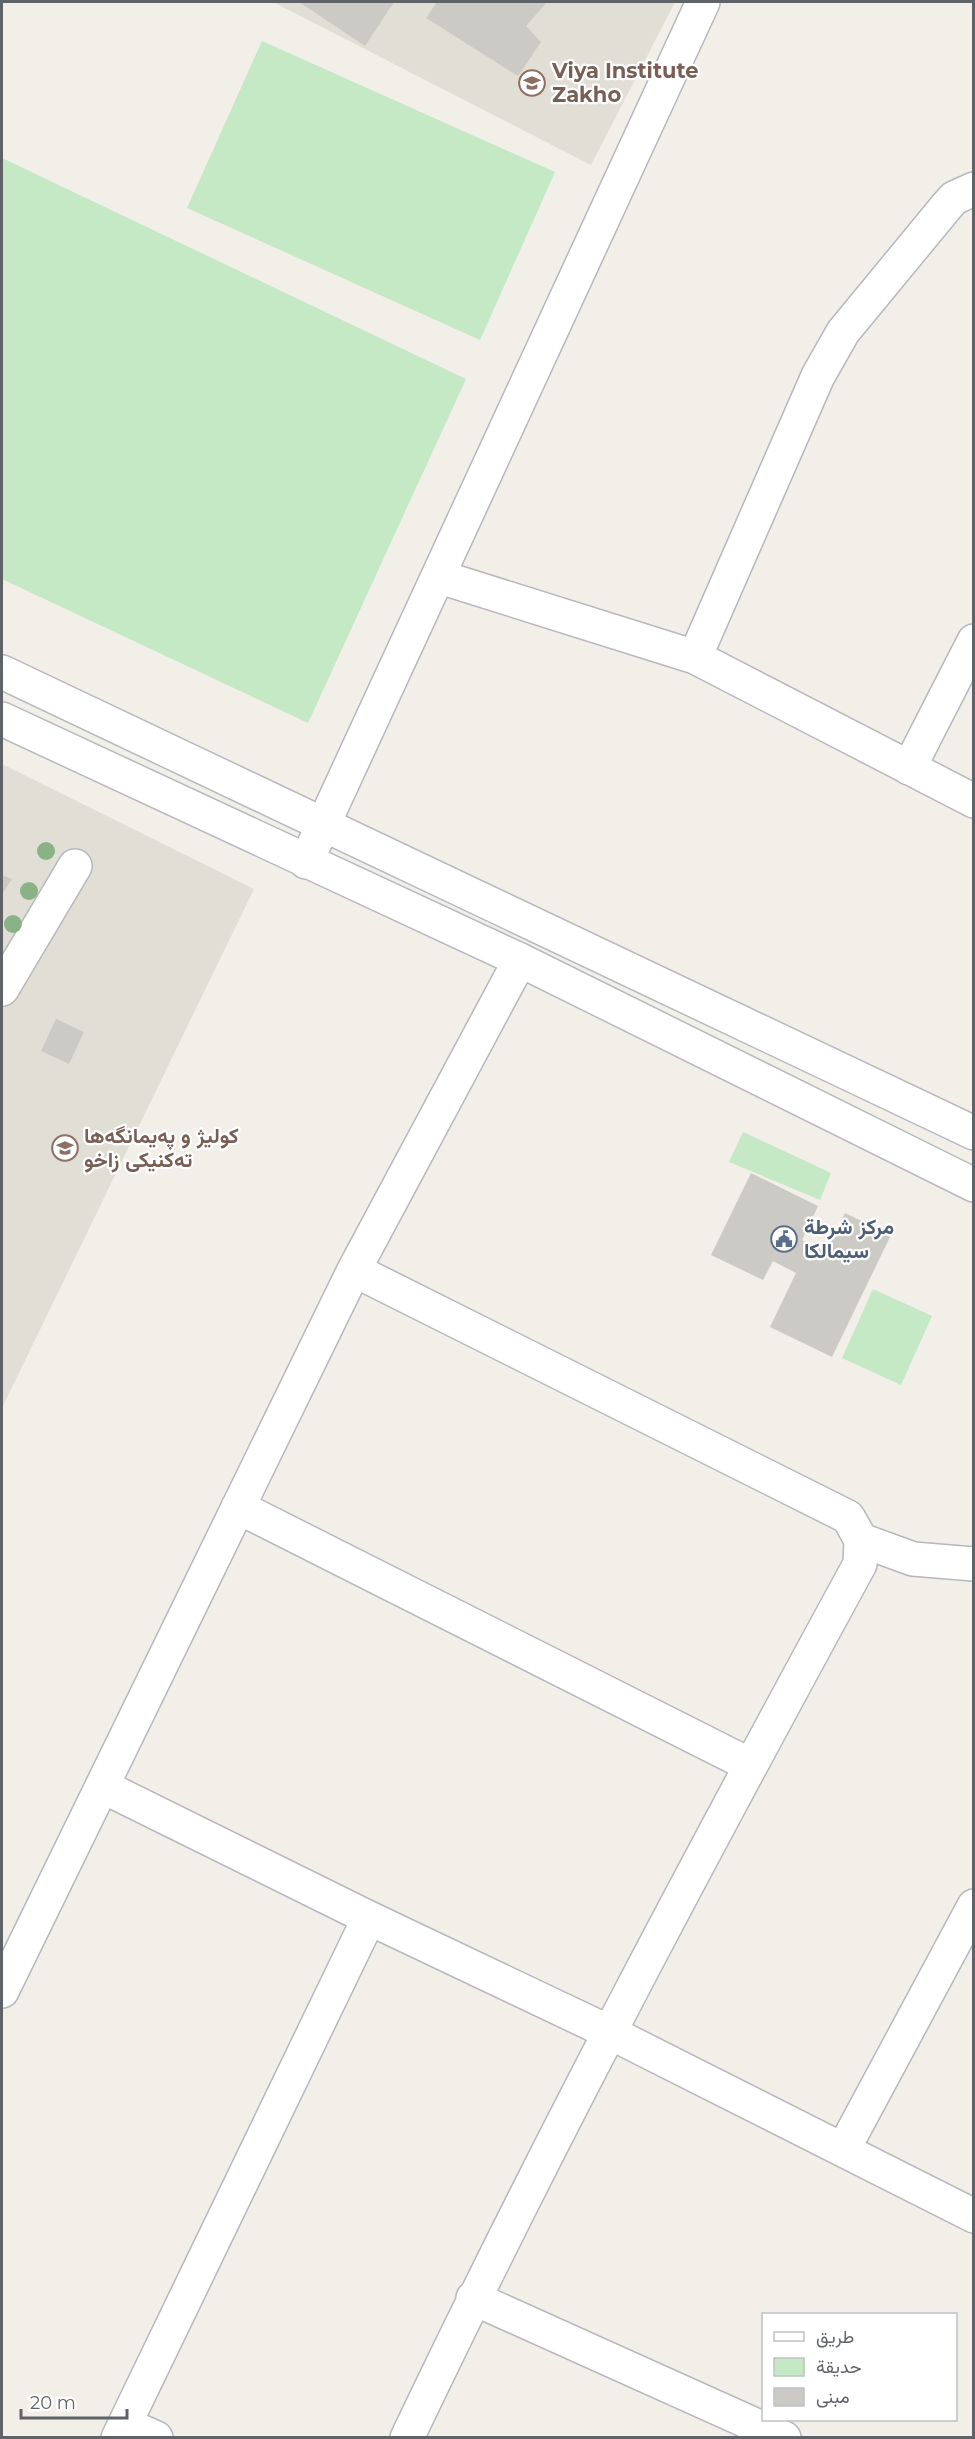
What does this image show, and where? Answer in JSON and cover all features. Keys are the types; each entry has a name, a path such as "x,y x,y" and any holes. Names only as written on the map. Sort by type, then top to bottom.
{"street":[{"path":"306,862 440,577 703,2"},
{"path":"695,657 806,398 843,332 954,198 974,189"},
{"path":"440,577 695,657 974,801"},
{"path":"909,768 974,641"},
{"path":"2,672 974,1133"},
{"path":"2,719 520,960 974,1185"},
{"path":"2,989 75,866"},
{"path":"2,1991 354,1270 520,960"},
{"path":"354,1270 848,1516 861,1540 860,1564 750,1766 473,2298 407,2438"},
{"path":"238,1507 750,1766"},
{"path":"861,1540 913,1560 974,1564"},
{"path":"102,1786 369,1918 611,2033 974,2216"},
{"path":"843,2150 974,1906"},
{"path":"156,2438 121,2431 369,1918"},
{"path":"473,2298 784,2438"}],"shaded area":[{"name":"Viya Institute Zakho","path":"273,2 675,2 591,165"},
{"name":"كوليژ و په‌يمانگه‌ها ته‌كنيكى زاخو","path":"2,764 254,889 2,1408"}],"green space":[{"path":"262,41 555,172 480,340 187,208"},
{"path":"2,158 466,379 308,723 2,579"},
{"path":"743,1132 831,1173 820,1200 729,1162"},
{"path":"873,1289 932,1316 901,1385 842,1358"}],"building":[{"path":"299,2 394,2 365,46"},
{"path":"437,2 547,2 526,26 541,42 518,76 426,18"},
{"path":"2,875 12,879 2,894"},
{"path":"56,1019 84,1032 69,1064 41,1051"},
{"path":"751,1173 818,1206 802,1240 826,1252 845,1213 891,1235 832,1357 770,1327 796,1273 773,1261 763,1280 711,1255"}],"place":[{"name":"Viya Institute Zakho","path":"532,83"},
{"name":"كوليژ و په‌يمانگه‌ها ته‌كنيكى زاخو","path":"65,1148"},
{"name":"مركز شرطة سيمالكا","path":"784,1239"}]}
